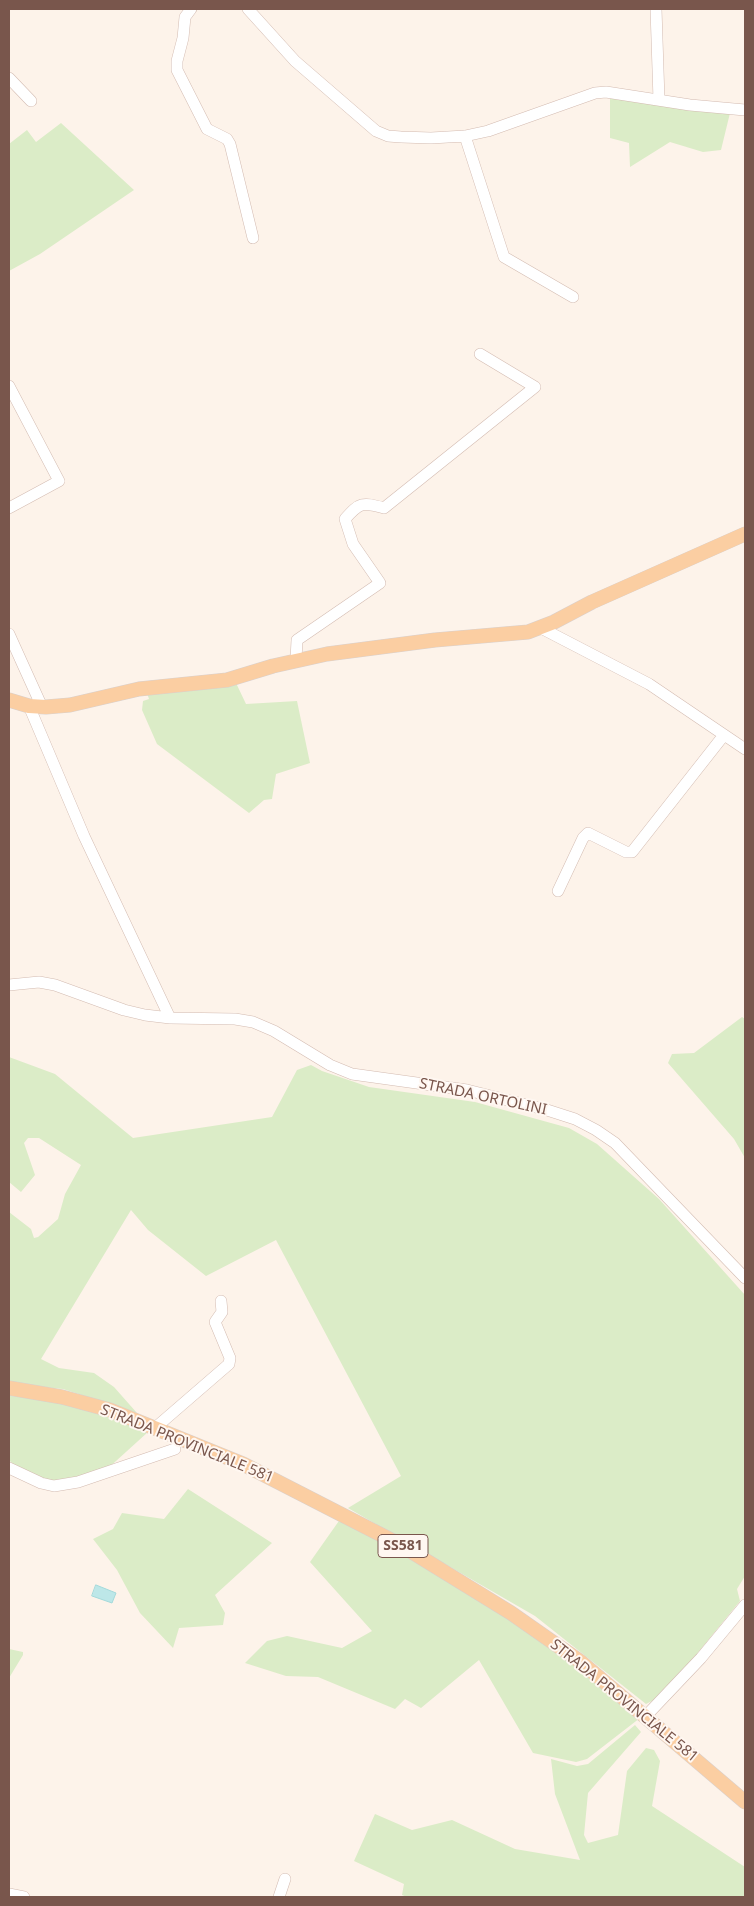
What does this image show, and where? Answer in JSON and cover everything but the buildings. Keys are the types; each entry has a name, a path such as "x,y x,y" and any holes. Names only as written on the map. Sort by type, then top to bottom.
{"main road":[{"path":"9,700 35,706 70,705 139,689 227,680 296,660 376,647 528,632 541,628 592,602 745,534"},
{"name":"STRADA PROVINCIALE 581","path":"9,1388 62,1397 110,1410 243,1464 399,1544 519,1619 581,1662 745,1802"}],"street":[{"path":"191,9 185,16 177,70 206,129 227,139 230,144 253,238"},
{"path":"248,9 295,61 376,131 388,136 431,138 465,136 488,131 594,93 606,92 745,110"},
{"path":"656,9 659,100"},
{"path":"9,78 31,101"},
{"path":"465,136 504,256 573,297"},
{"path":"296,660 297,640 380,583 353,544 345,520 356,506 365,503 384,508 535,387 480,354"},
{"path":"9,386 59,481 9,508"},
{"path":"541,628 649,684 745,749"},
{"path":"9,634 84,836 170,1018"},
{"path":"558,891 583,838 588,833 626,852 632,852 724,735"},
{"name":"STRADA ORTOLINI","path":"9,985 39,982 124,1010 170,1018 226,1018 253,1022 274,1031 330,1065 352,1074 467,1090 575,1119 615,1143 745,1278"},
{"path":"155,1428 229,1364 230,1358 216,1322 222,1312 221,1301"},
{"path":"9,1468 41,1483 54,1486 78,1482 175,1449"},
{"path":"645,1717 701,1658 745,1604"},
{"path":"279,1897 285,1879"},
{"path":"9,1894 24,1897"}],"green space":[{"path":"610,96 730,113 721,150 703,152 670,142 630,167 629,143 610,138"},
{"path":"61,123 134,190 40,254 9,271 9,144 27,130 36,142"},
{"path":"236,683 246,704 297,701 310,763 276,774 272,799 264,800 249,813 157,744 142,710 143,701 149,699 147,693"},
{"path":"742,1017 745,1019 745,1158 734,1139 668,1063 672,1054 694,1053"},
{"path":"9,1057 55,1074 133,1138 272,1117 297,1070 311,1065 322,1071 369,1087 475,1102 569,1128 597,1144 659,1199 745,1295 745,1576 737,1589 740,1601 687,1666 656,1699 646,1704 535,1616 348,1508 401,1476 276,1240 206,1276 148,1230 131,1210 41,1359 59,1368 94,1373 114,1387 137,1413 63,1389 9,1384 9,1212 31,1229 34,1238 38,1237 58,1219 65,1194 81,1165 39,1138 28,1138 24,1143 35,1175 21,1192 9,1182"},
{"path":"9,1396 39,1397 95,1410 148,1432 105,1471 54,1482 18,1469 9,1460"},
{"path":"188,1489 272,1543 215,1595 225,1613 223,1625 179,1628 173,1648 140,1613 117,1570 93,1539 113,1529 122,1513 164,1519"},
{"path":"341,1518 540,1635 640,1718 587,1759 576,1762 533,1753 479,1660 421,1708 405,1699 395,1709 318,1677 286,1676 245,1663 267,1641 287,1636 342,1648 372,1631 310,1562"},
{"path":"9,1649 23,1652 23,1655 9,1678"},
{"path":"635,1725 641,1732 588,1793 584,1835 588,1843 618,1835 627,1771 646,1748 654,1750 660,1761 652,1806 745,1867 745,1897 407,1897 402,1895 404,1884 354,1861 375,1814 412,1830 452,1820 515,1849 580,1860 555,1794 551,1759 577,1766 588,1764"}],"water":[{"path":"96,1585 116,1593 112,1603 92,1596"}]}
